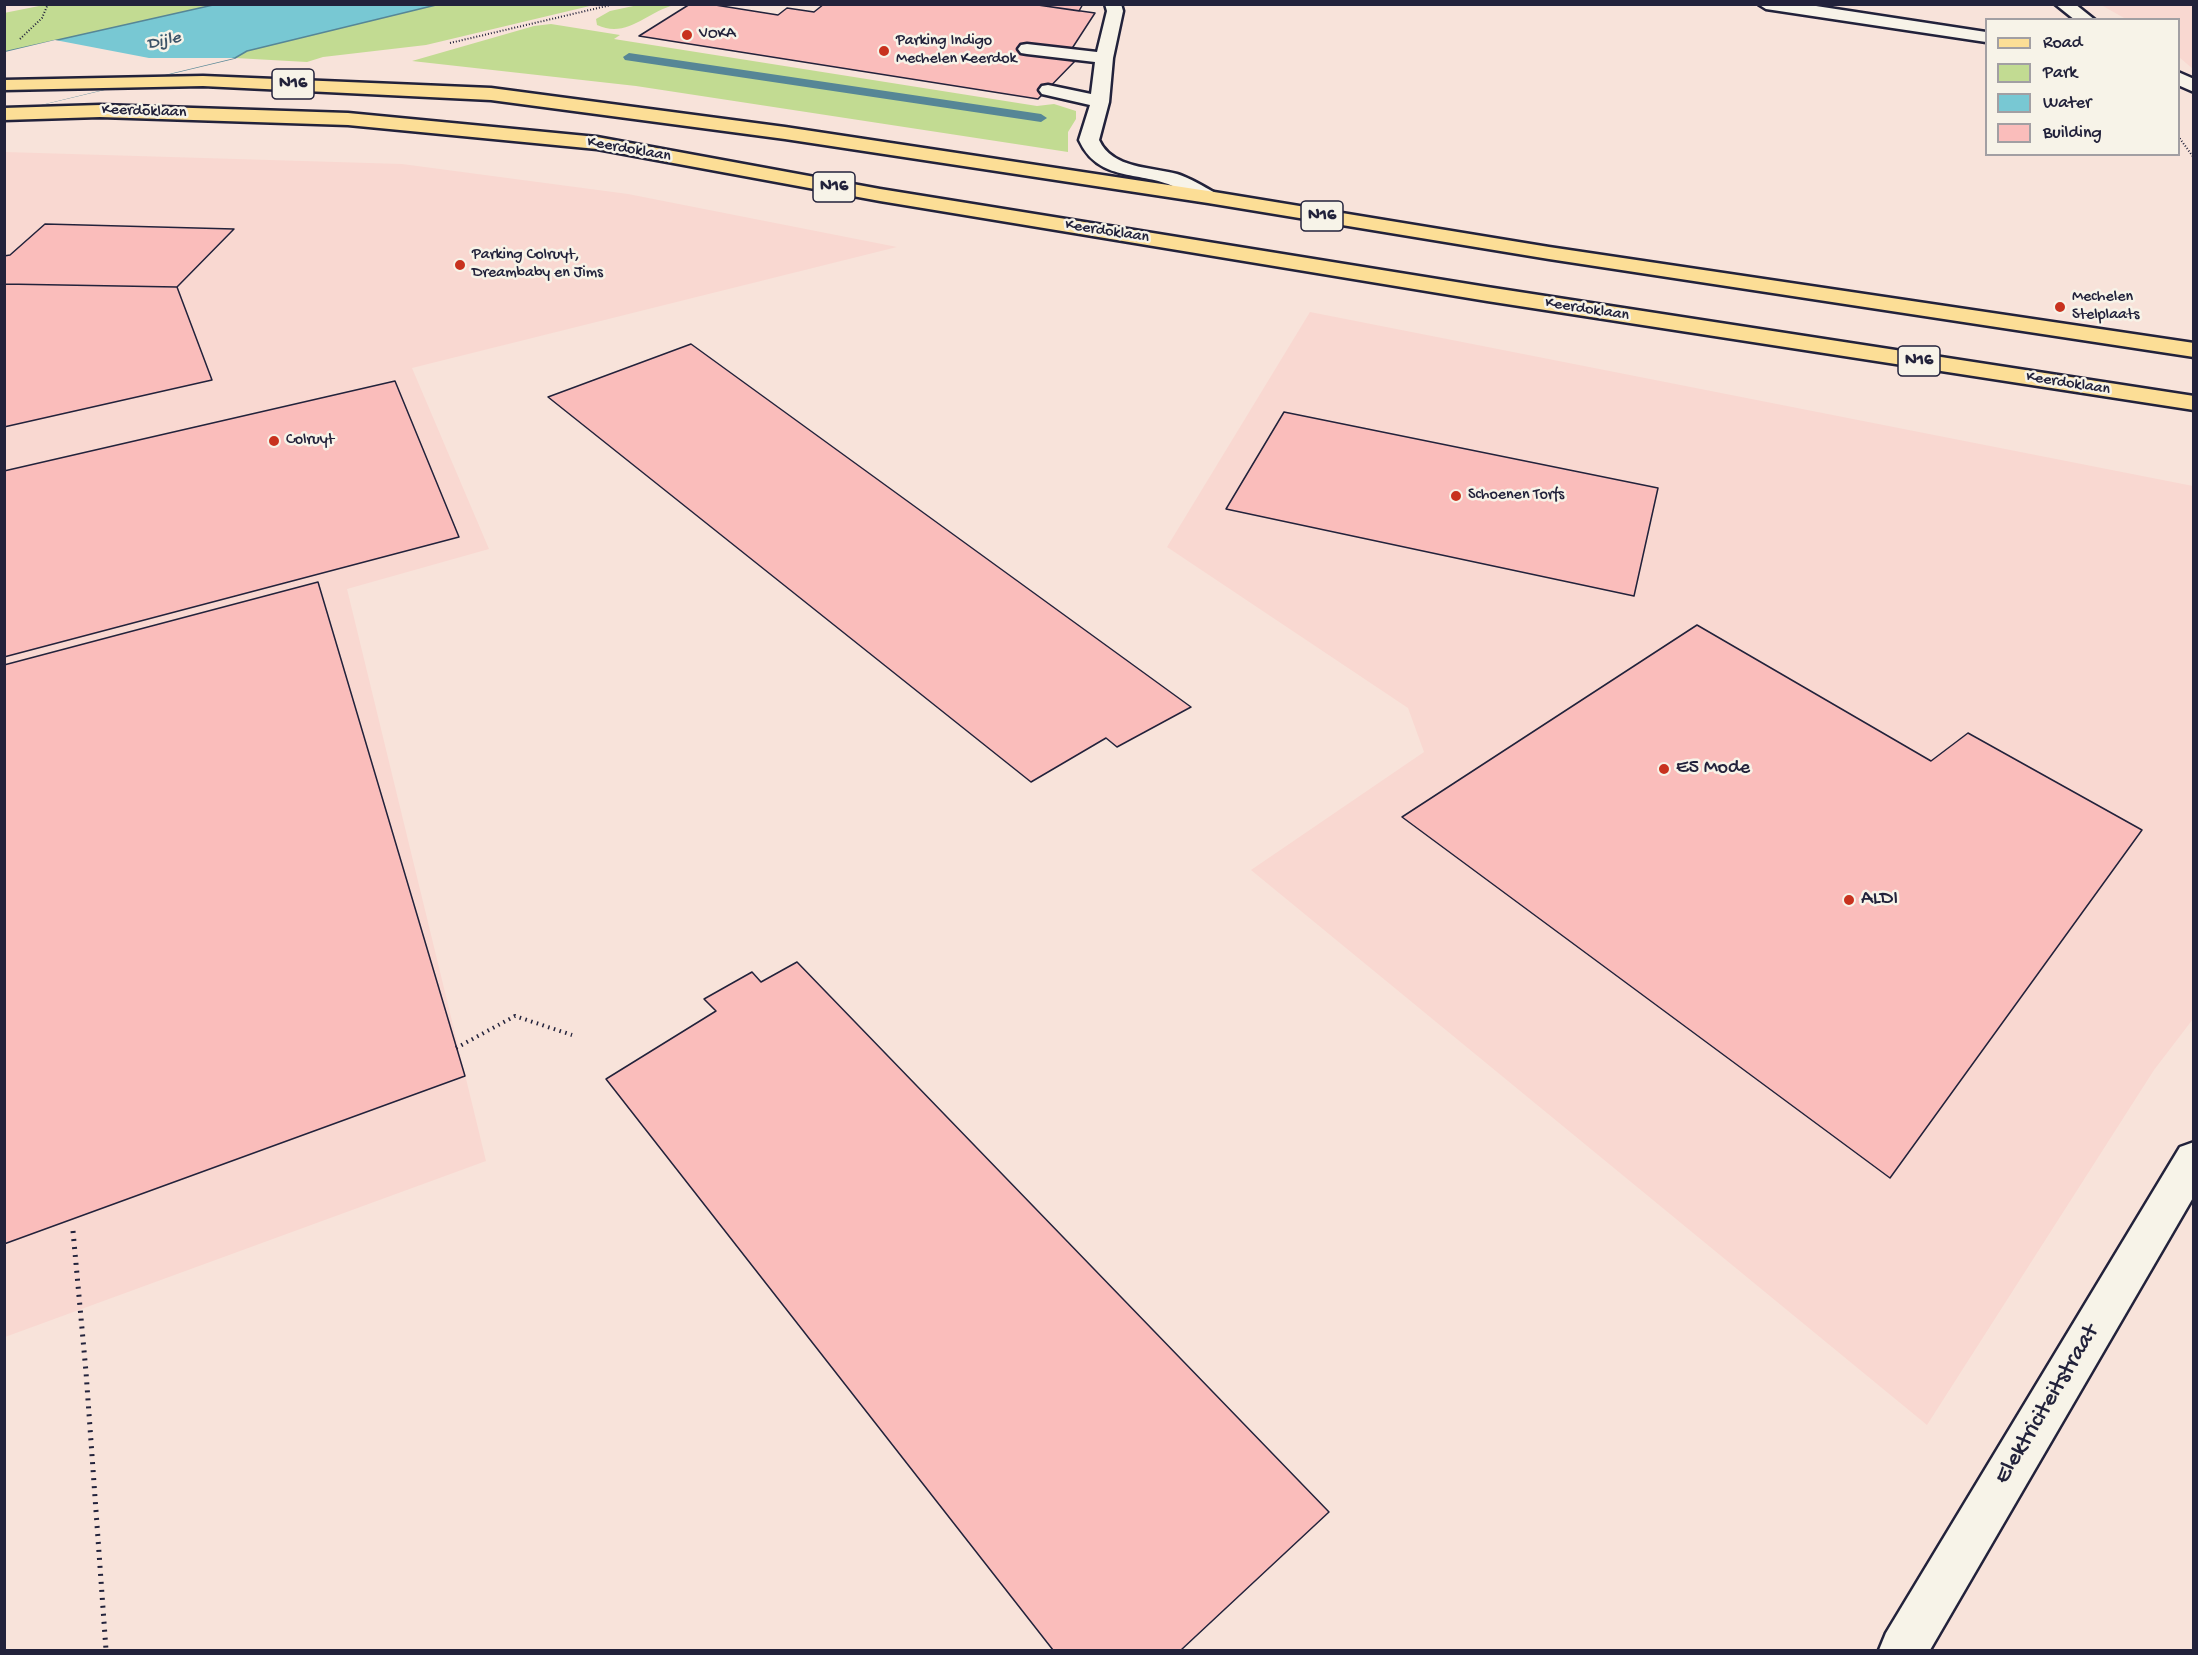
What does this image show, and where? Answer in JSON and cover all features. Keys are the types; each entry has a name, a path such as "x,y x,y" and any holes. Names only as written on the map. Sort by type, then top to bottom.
{"main road":[{"name":"Keerdoklaan","path":"4,86 203,81 491,94 785,133 1208,197 1549,253 2193,350"},
{"name":"Keerdoklaan","path":"9,115 100,111 348,119 597,143 880,195 1428,285 2193,403"}],"street":[{"path":"1113,4 1115,11 1104,58 1100,102 1089,140 1093,149 1108,161 1129,171 1173,179 1208,197"},
{"path":"1766,4 1985,37"},
{"path":"2063,4 2084,18"},
{"path":"1027,49 1104,58"},
{"path":"2180,77 2193,87"},
{"path":"1052,86 1100,102"},
{"name":"Elektriciteitstraat","path":"1903,1650 2193,1159"}],"path":[{"path":"15,43 42,18 48,4"},
{"path":"443,45 615,4"},
{"path":"2180,139 2193,159"},
{"path":"456,1048 515,1016 572,1035"},
{"path":"73,1231 86,1372 106,1650"}],"shaded area":[{"path":"2101,5 2193,5 2193,69 2180,58 2180,18 2124,18"},
{"path":"5,152 402,164 628,194 897,247 412,368 489,549 347,589 486,1161 5,1337"},
{"path":"1310,312 2193,486 2193,1019 2154,1070 1927,1425 1251,870 1424,752 1408,708 1167,547"}],"green space":[{"path":"49,4 213,5 5,52 4,13"},
{"path":"436,5 594,5 426,45 323,57 307,62 235,58 247,51"},
{"path":"638,5 674,5 627,27 618,29 597,25 596,19 610,11"},
{"path":"551,24 620,35 614,39 1037,106 1054,104 1076,111 1076,119 1068,132 1068,152 636,86 412,61 534,26"}],"water":[{"name":"Dijle","path":"213,5 436,5 247,51 235,58 5,113 4,52"}],"pier":[{"path":"55,40 149,58 235,58 4,114 5,52"}],"building":[{"name":"Parking Indigo Mechelen Keerdok","path":"690,4 709,4 778,15 787,8 814,12 824,4 1031,4 1095,13 1071,50 1022,53 1076,60 1038,99 639,36"},
{"path":"1031,4 1083,4 1079,11"},
{"path":"45,224 234,229 177,287 4,284 4,256 10,255"},
{"path":"4,284 177,287 212,380 4,427"},
{"path":"691,344 1191,707 1117,747 1106,738 1031,782 548,397"},
{"path":"395,381 459,537 4,657 4,471"},
{"path":"1284,412 1658,488 1634,596 1226,509"},
{"path":"318,582 465,1076 4,1244 4,665"},
{"path":"1697,625 1931,761 1968,733 2142,830 1890,1178 1402,817"},
{"path":"797,962 1329,1512 1181,1650 1053,1650 606,1079 716,1011 704,999 752,972 761,982"}],"waterway":[{"path":"629,57 1041,118"}],"place":[{"name":"VOKA","path":"687,35"},
{"name":"Parking Indigo Mechelen Keerdok","path":"884,51"},
{"name":"Parking Colruyt, Dreambaby en Jims","path":"460,265"},
{"name":"Mechelen Stelplaats","path":"2060,307"},
{"name":"Colruyt","path":"274,441"},
{"name":"Schoenen Torfs","path":"1456,496"},
{"name":"E5 Mode","path":"1664,769"},
{"name":"ALDI","path":"1849,900"}]}
